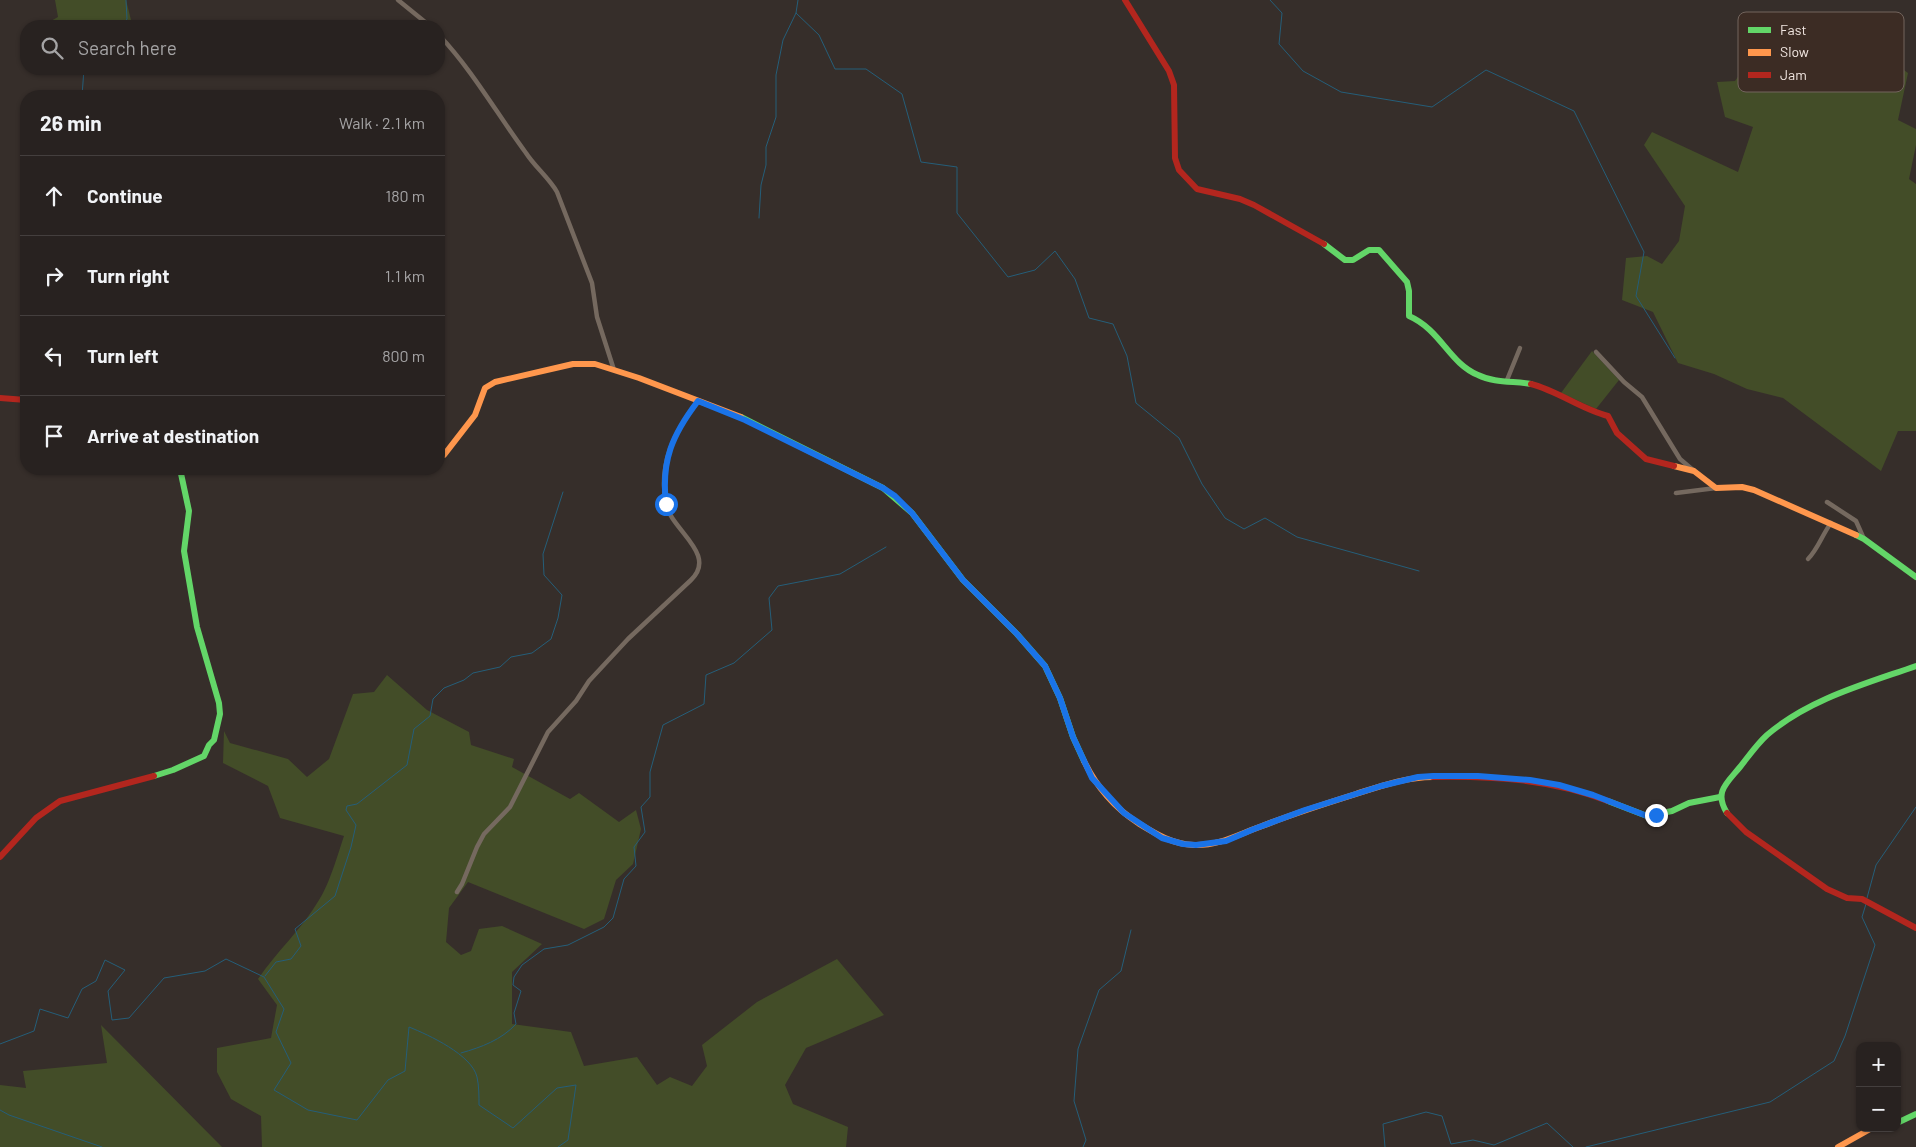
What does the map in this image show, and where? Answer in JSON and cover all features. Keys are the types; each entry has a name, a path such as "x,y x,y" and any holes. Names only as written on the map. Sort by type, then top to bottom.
{"street":[{"path":"398,0 423,20"},
{"path":"1125,0 1169,71 1174,85 1175,158 1179,170 1197,189 1254,204 1315,238 1345,260 1353,260 1369,250 1379,250 1407,282 1409,316 1420,319 1442,340 1460,362 1477,375 1539,386 1593,412 1608,416 1617,433 1646,460 1694,471"},
{"path":"445,43 485,92 526,154 554,185 592,283 598,317 614,370"},
{"path":"1507,380 1520,348"},
{"path":"1596,352 1624,382 1642,397 1680,459 1716,488"},
{"path":"445,454 475,415 485,388 495,382 573,364 595,364 698,401 758,426 883,488 895,496 912,513 963,580 1017,634 1045,666 1060,698 1073,737 1092,778 1124,813 1162,838 1183,844 1196,845 1226,841 1305,810 1381,786 1425,776 1478,776 1550,783 1593,795 1647,816 1672,810 1689,803 1720,797"},
{"path":"0,398 20,400"},
{"path":"457,892 484,834 510,807 548,732 576,701 589,681 628,639 698,572 699,555 668,515 663,483 669,447 679,427 698,401"},
{"path":"0,857 16,842 36,818 60,801 117,787 173,770 204,756 209,745 214,740 220,708 215,684 197,627 184,551 189,511 181,475"},
{"path":"1676,493 1716,488 1742,487 1754,490 1864,539 1916,577"},
{"path":"1827,502 1856,521 1864,539"},
{"path":"1808,560 1815,552 1820,539 1830,523"},
{"path":"1916,666 1831,696 1786,721 1758,745 1726,784 1720,797 1721,804 1729,816 1746,832 1827,889 1847,898 1862,899 1916,928"},
{"path":"1901,1121 1916,1114"},
{"path":"1838,1147 1865,1132"}],"green space":[{"path":"55,0 126,0 131,20 53,20 58,17"},
{"path":"1904,70 1908,73 1904,92"},
{"path":"1738,77 1738,92 1904,92 1898,120 1916,129 1916,145 1909,179 1916,184 1916,431 1898,431 1881,471 1783,398 1747,389 1714,374 1678,363 1653,312 1622,300 1626,258 1647,256 1662,264 1679,241 1685,206 1644,145 1652,132 1738,172 1753,127 1725,117 1717,82 1735,81"},
{"path":"1592,351 1619,380 1596,409 1561,393"},
{"path":"387,675 427,710 469,732 471,745 514,759 512,767 570,799 579,793 619,822 636,810 641,829 633,864 616,880 604,919 584,929 468,882 449,908 446,942 461,955 471,951 479,929 502,926 542,944 512,972 512,1024 571,1032 584,1066 637,1057 657,1085 670,1077 692,1086 707,1066 702,1045 757,1002 837,959 884,1015 806,1048 785,1085 793,1104 848,1127 846,1147 262,1147 261,1116 231,1099 217,1072 217,1048 271,1038 277,1005 258,979 305,921 323,894 344,836 280,818 268,786 223,763 224,731 230,743 288,759 307,777 329,759 353,694 374,692"},
{"path":"101,1025 222,1147 0,1147 0,1085 26,1088 23,1071 107,1063"}],"waterway":[{"path":"126,0 126,20"},
{"path":"798,0 796,13 819,35 835,69 866,69 902,94 921,162 957,167 957,213 1008,277 1035,270 1055,251 1075,279 1089,318 1113,324 1127,356 1136,403 1179,438 1202,484 1225,518 1244,529 1265,518 1297,537 1419,571"},
{"path":"1270,0 1282,13 1279,44 1303,71 1341,92 1432,107 1486,70 1574,111 1644,252 1636,296 1675,358"},
{"path":"759,218 761,185 766,165 766,147 776,117 776,75 783,40 796,13"},
{"path":"82,90 84,75"},
{"path":"265,976 276,962 291,959 301,946 295,929 335,896 356,825 346,810 347,806 357,804 407,765 414,729 430,716 433,699 444,688 464,680 473,673 500,667 511,657 532,653 551,639 558,618 562,595 544,575 543,554 563,492"},
{"path":"461,1053 491,1042 516,1024 514,1013 521,991 513,985 514,977 522,965 544,949 568,945 604,927 613,918 624,879 636,866 634,847 645,832 641,807 650,797 650,772 663,725 704,704 706,675 734,663 772,630 769,598 778,586 840,574 886,547"},
{"path":"1867,898 1876,865 1916,807"},
{"path":"1586,1147 1770,1102 1834,1061 1845,1036 1875,945 1862,917 1866,904"},
{"path":"1083,1147 1086,1140 1074,1101 1078,1049 1099,990 1121,971 1131,930"},
{"path":"0,1044 34,1031 40,1009 68,1018 82,989 96,981 105,960 125,970 108,991 112,1020 129,1018 164,978 205,971 226,959 264,977 284,1009 276,1032 291,1063 274,1090 308,1110 357,1120 388,1080 405,1071 409,1027 449,1047 467,1061 477,1077 479,1105 513,1128 557,1088 576,1085 568,1140 558,1147"},
{"path":"0,1110 9,1115 102,1147"},
{"path":"1385,1147 1383,1124 1426,1112 1442,1116 1451,1144 1473,1140 1494,1145 1547,1123 1573,1147"}],"traffic: fast":[{"path":"1324,244 1345,260 1353,260 1369,250 1379,250 1407,282 1409,316 1429,329 1459,363 1484,378 1531,384"},
{"path":"741,417 883,488 912,513 963,580 1017,634 1045,666 1060,698 1073,737 1084,761"},
{"path":"154,776 204,756 209,745 214,740 220,714 219,703 197,627 184,551 189,511 181,475"},
{"path":"1856,535 1916,577"},
{"path":"1727,813 1722,799 1726,783 1760,742 1783,722 1819,702 1916,666"},
{"path":"1608,801 1647,816 1672,811 1689,803 1720,797"},
{"path":"1901,1121 1916,1114"}],"traffic: slow":[{"path":"445,454 475,415 485,388 495,382 573,364 595,364 639,378 741,417"},
{"path":"1674,466 1694,471 1716,488 1742,487 1754,490 1856,535"},
{"path":"1084,761 1094,779 1107,796 1130,817 1164,838 1178,843 1194,845 1220,842 1297,813 1384,785 1403,780 1433,777"},
{"path":"1838,1147 1865,1132"}],"traffic: jam":[{"path":"1125,0 1169,71 1174,85 1175,158 1179,170 1197,189 1240,199 1254,205 1324,244"},
{"path":"1531,384 1608,416 1617,433 1646,459 1674,466"},
{"path":"0,398 20,400"},
{"path":"0,857 36,818 60,801 154,776"},
{"path":"1433,777 1478,777 1522,780 1565,788 1608,801"},
{"path":"1727,813 1746,832 1827,889 1847,898 1862,899 1916,928"}],"route":[{"path":"666,504 663,483 669,447 690,409 698,401 745,420 883,488 895,496 912,513 963,580 1017,634 1045,666 1060,698 1073,737 1092,778 1124,813 1162,838 1183,844 1196,845 1226,841 1305,810 1381,786 1418,777 1449,775 1530,780 1559,785 1593,795 1647,816 1656,815"}]}
